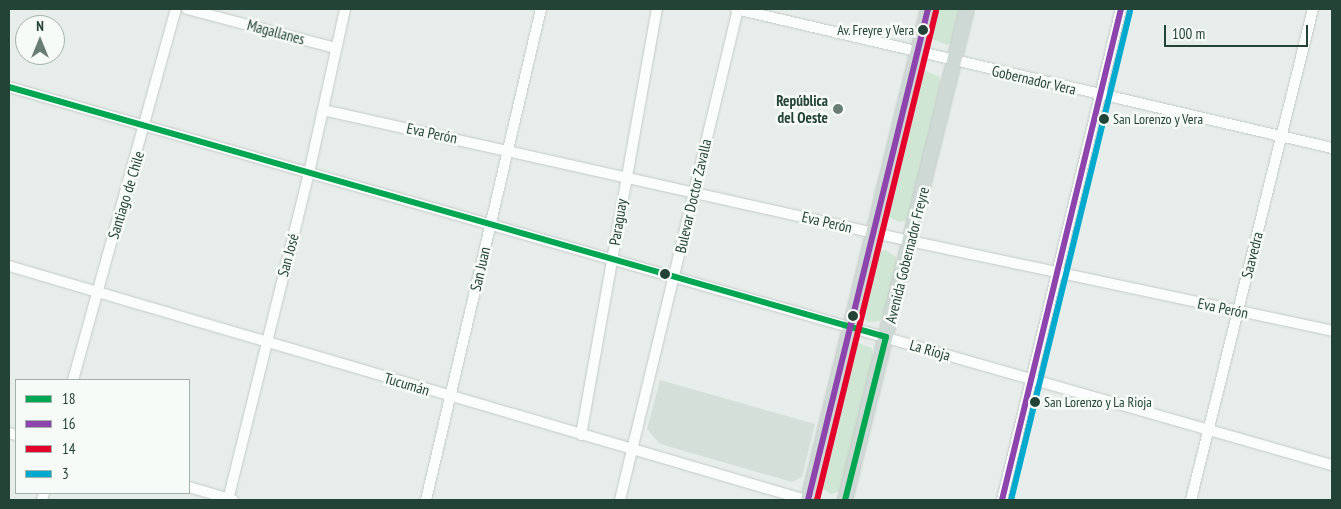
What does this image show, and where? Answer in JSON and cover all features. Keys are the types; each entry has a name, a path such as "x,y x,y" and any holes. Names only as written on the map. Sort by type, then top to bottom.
{"main road":[{"path":"807,500 852,328 928,9"},
{"name":"Avenida Gobernador Freyre","path":"846,500 967,9"}],"street":[{"name":"Santiago de Chile","path":"73,379 146,125 176,9"},
{"name":"Magallanes","path":"187,9 336,48"},
{"name":"San José","path":"230,500 265,342 309,173 345,9"},
{"name":"San Juan","path":"426,500 541,9"},
{"name":"Paraguay","path":"581,435 613,260 625,176 657,9"},
{"name":"Gobernador Vera","path":"737,9 954,62 1332,148"},
{"name":"Bulevar Doctor Zavalla","path":"620,500 737,9"},
{"path":"1002,500 1055,272 1121,9"},
{"name":"Saavedra","path":"1191,500 1313,9"},
{"name":"La Rioja","path":"9,87 1332,465"},
{"name":"Eva Perón","path":"323,110 694,191 910,242 1332,331"},
{"name":"Tucumán","path":"9,266 450,397 807,500"},
{"path":"190,487 230,500"}],"shaded area":[{"path":"660,380 815,424 802,477 792,482 660,444 647,429"}],"green space":[{"path":"937,9 959,9 951,43 947,45 932,39"},
{"path":"926,71 940,77 940,87 908,220 899,222 889,217 888,211 918,81"},
{"path":"886,250 896,257 896,264 883,316 880,321 868,322 861,314 874,258 879,251"},
{"path":"858,343 872,348 873,358 841,491 831,494 822,488 821,482 850,352"}],"transit line":[{"name":"16","path":"808,500 928,9"},
{"name":"16","path":"1002,500 1121,9"},
{"name":"14","path":"817,500 936,11"},
{"name":"3","path":"1011,500 1130,11"},
{"name":"18","path":"9,87 886,337 845,500"}],"place":[{"name":"Av. Freyre y Vera","path":"923,30"},
{"name":"República del Oeste","path":"838,109"},
{"name":"San Lorenzo y Vera","path":"1104,119"},
{"name":"San Lorenzo y La Rioja","path":"1035,402"}]}
